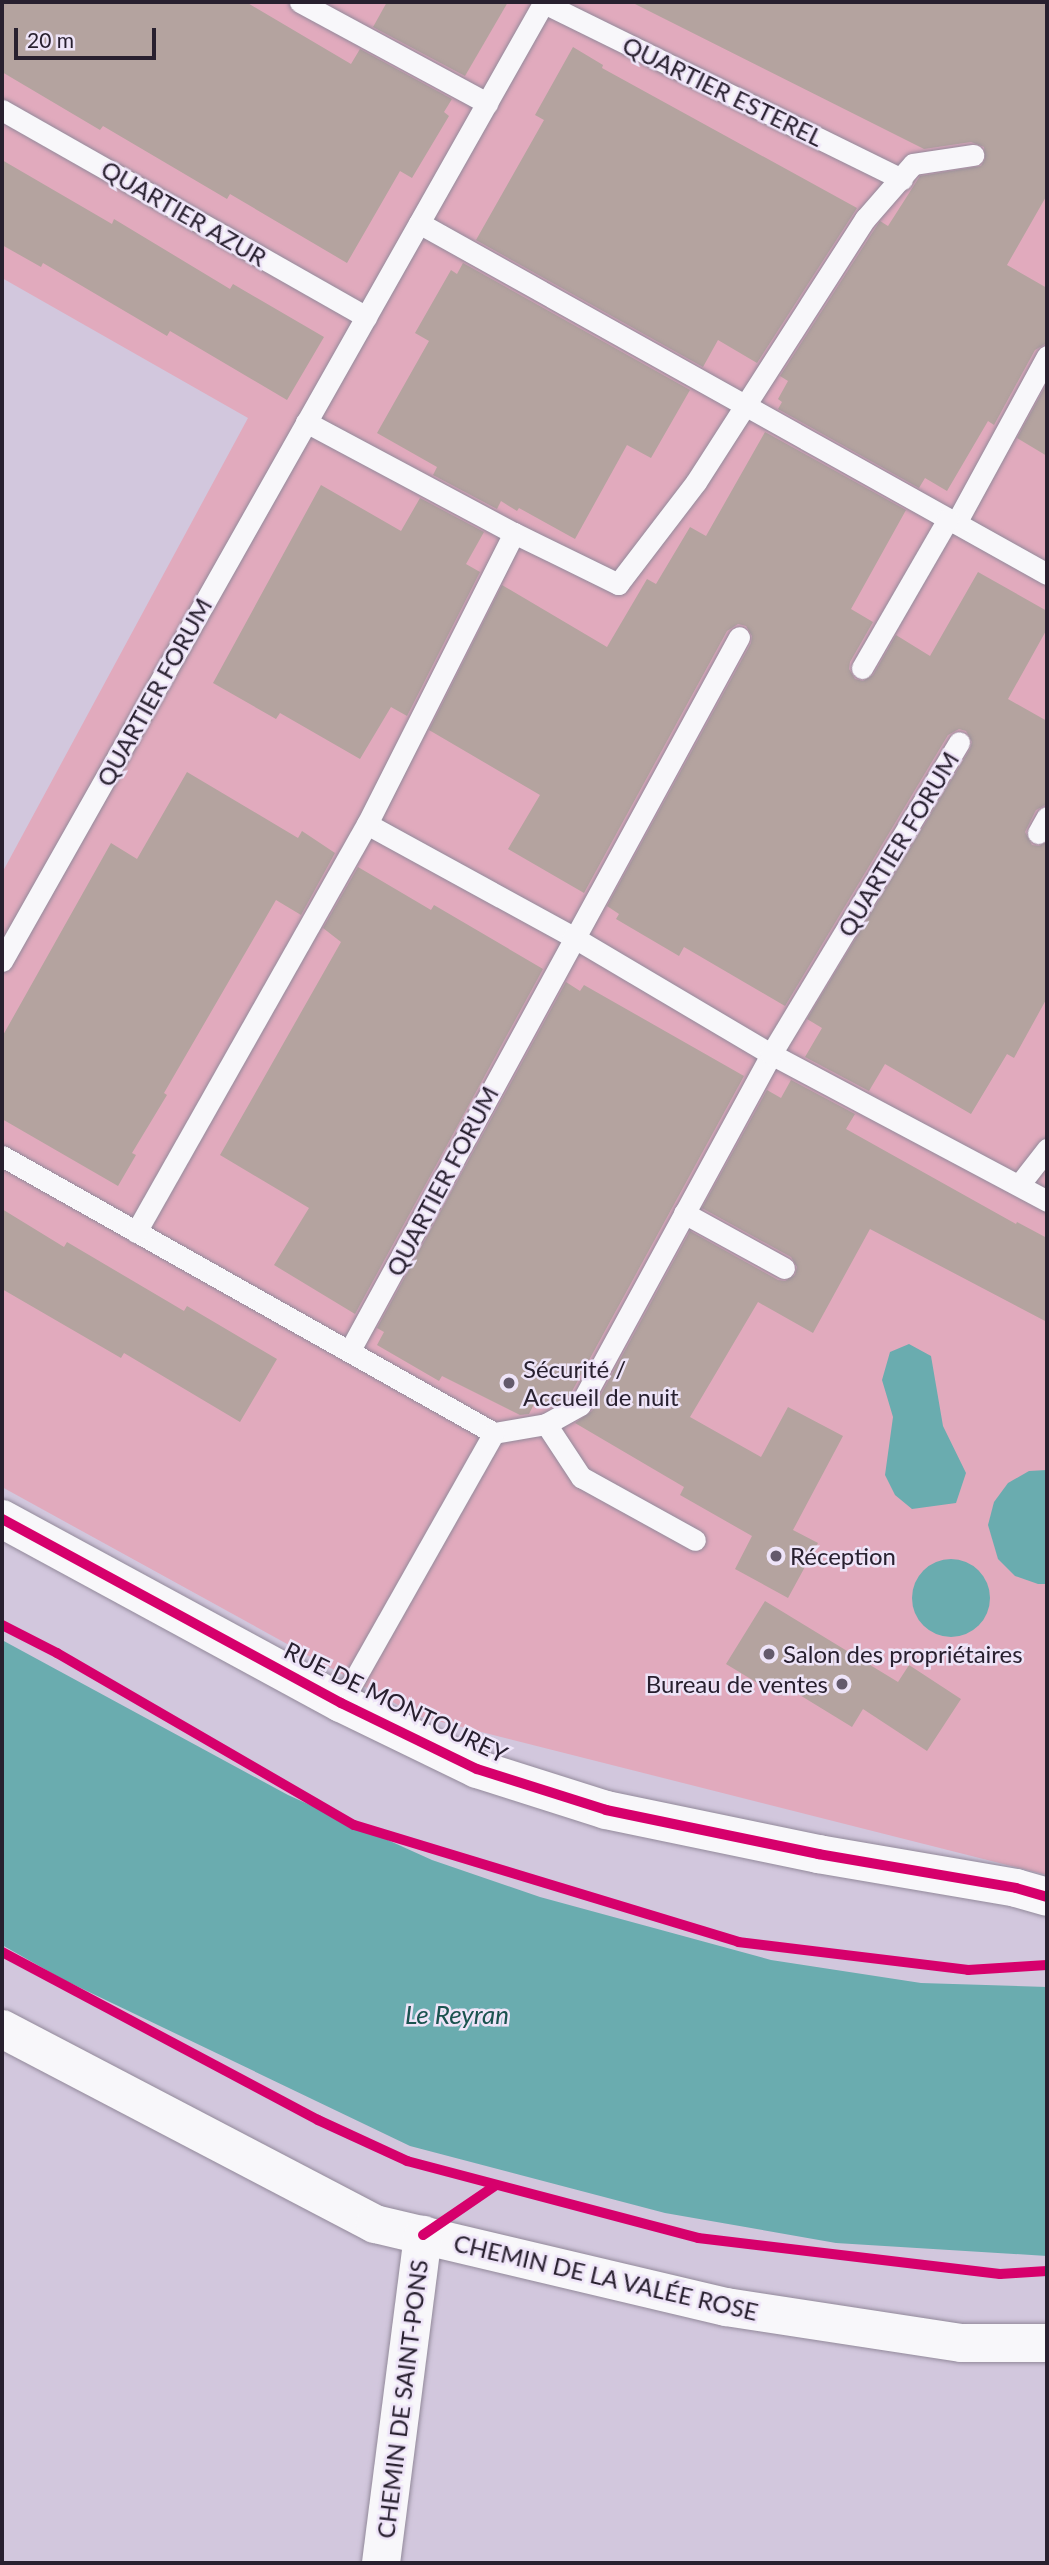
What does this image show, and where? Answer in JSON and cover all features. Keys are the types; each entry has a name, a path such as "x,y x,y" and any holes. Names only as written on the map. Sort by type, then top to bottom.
{"street":[{"name":"RUE DE MONTOUREY","path":"2,1519 341,1703 477,1769 606,1810 818,1854 1016,1888 1047,1897"},
{"name":"CHEMIN DE LA VALÉE ROSE","path":"2,2029 375,2224 726,2306 961,2343 1047,2343"},
{"name":"CHEMIN DE SAINT-PONS","path":"382,2563 423,2235"}],"lane":[{"path":"300,2 487,103"},
{"name":"QUARTIER ESTEREL","path":"306,422 544,2 902,179"},
{"name":"QUARTIER AZUR","path":"2,110 366,317"},
{"path":"306,422 514,533 618,584 696,482 865,219 913,164 973,155"},
{"path":"419,223 1047,574"},
{"path":"862,668 952,521 1047,356"},
{"name":"QUARTIER FORUM","path":"2,961 306,422"},
{"path":"136,1232 366,824 514,533"},
{"name":"QUARTIER FORUM","path":"350,1350 739,637"},
{"name":"QUARTIER FORUM","path":"494,1433 546,1424 580,1405 771,1054 959,742"},
{"path":"366,824 573,937 771,1054 1047,1200"},
{"path":"1018,1185 1047,1149"},
{"path":"2,1156 494,1433 341,1703"},
{"path":"684,1213 784,1268"},
{"path":"546,1424 581,1477 695,1540"}],"shaded area":[{"path":"2,2 1047,2 1047,1875 418,1716 2,1487 2,873 248,418 2,278"}],"water":[{"path":"909,1344 931,1356 943,1426 966,1473 956,1503 912,1509 895,1495 885,1475 893,1417 882,1380 890,1352"},
{"path":"1047,1470 1047,1584 1038,1584 1015,1576 998,1559 988,1525 994,1502 1008,1483 1029,1471"},
{"path":"951,1559 966,1562 983,1576 990,1598 987,1613 973,1630 951,1637 936,1634 919,1620 912,1598 915,1583 929,1566"},
{"name":"Le Reyran","path":"2,1640 288,1795 432,1860 540,1897 771,1960 921,1983 1047,1987 1047,2256 836,2243 665,2213 410,2146 64,1980 2,1945"}],"building":[{"path":"2,2 246,2 351,64 360,49 452,99 444,112 449,116 412,178 400,171 347,263 230,194 227,199 103,126 100,130 2,72"},
{"path":"387,2 508,2 465,76 373,27"},
{"path":"631,2 1047,2 1047,195 1007,265 1047,288 1047,343 1035,350 994,425 988,421 947,491 925,478 919,488 778,409 782,402 778,399 788,381 780,376 880,221 888,226 920,176 981,166 985,159 984,147 971,142 924,149"},
{"path":"573,47 603,65 602,68 857,208 757,363 718,340 703,367 476,240 544,120 535,115"},
{"path":"2,160 112,224 114,219 230,289 233,284 324,337 287,400 170,331 167,336 43,263 41,267 2,245"},
{"path":"463,263 690,390 651,458 627,445 575,539 519,508 517,511 501,501 497,509 433,475 437,467 377,433 429,341 415,333 451,270 457,274"},
{"path":"1047,383 1047,456 1017,438"},
{"path":"765,432 906,510 851,609 873,622 850,662 849,669 855,679 863,681 873,675 896,635 930,656 978,572 1047,611 1047,629 1008,699 1047,721 1047,804 1036,810 1025,832 1032,845 1039,846 1047,842 1047,998 1014,1058 1007,1054 971,1114 885,1064 869,1091 805,1057 822,1028 807,1019 970,749 972,742 966,731 959,729 948,735 785,1006 684,947 679,956 616,919 619,914 607,906 751,643 752,636 746,626 738,624 727,631 584,893 508,849 540,795 429,730 502,585 607,647 647,579 656,584 690,527 706,536"},
{"path":"321,485 401,531 420,498 484,532 466,564 480,572 407,716 391,707 360,759 280,713 276,719 213,683"},
{"path":"187,772 298,838 302,831 335,853 301,915 276,900 164,1093 167,1095 132,1153 136,1155 118,1186 2,1119 2,1037 111,843 137,859"},
{"path":"358,867 431,910 434,905 543,969 355,1314 274,1265 309,1208 220,1155 341,942 323,928"},
{"path":"566,982 580,991 584,985 744,1076 570,1395 548,1408 536,1400 529,1414 520,1415 442,1376 439,1381 377,1345 384,1332 377,1328"},
{"path":"791,1080 855,1114 846,1129 1016,1224 1017,1222 1047,1238 1047,1322 870,1229 813,1333 758,1302 690,1417 761,1457 788,1407 843,1436 793,1530 818,1543 788,1598 735,1569 752,1536 680,1495 684,1487 575,1423 592,1411 690,1231 778,1280 785,1281 795,1275 797,1267 791,1257 702,1208 767,1090 781,1098"},
{"path":"2,1209 64,1247 67,1242 184,1311 187,1306 277,1359 240,1422 124,1353 121,1358 2,1289"},
{"path":"765,1601 898,1682 909,1665 961,1699 927,1751 863,1709 852,1727 785,1686 779,1696 726,1664"}],"cycle path":[{"path":"2,1519 341,1703 477,1769 606,1810 818,1854 1016,1888 1047,1897"},
{"path":"2,1625 57,1653 354,1825 738,1942 968,1970 1047,1965"},
{"path":"2,1952 318,2120 407,2161 698,2238 1000,2274 1047,2271"},
{"path":"423,2235 496,2185"}],"place":[{"name":"Sécurité / Accueil de nuit","path":"509,1383"},
{"name":"Réception","path":"776,1556"},
{"name":"Salon des propriétaires","path":"769,1654"},
{"name":"Bureau de ventes","path":"842,1684"}]}
